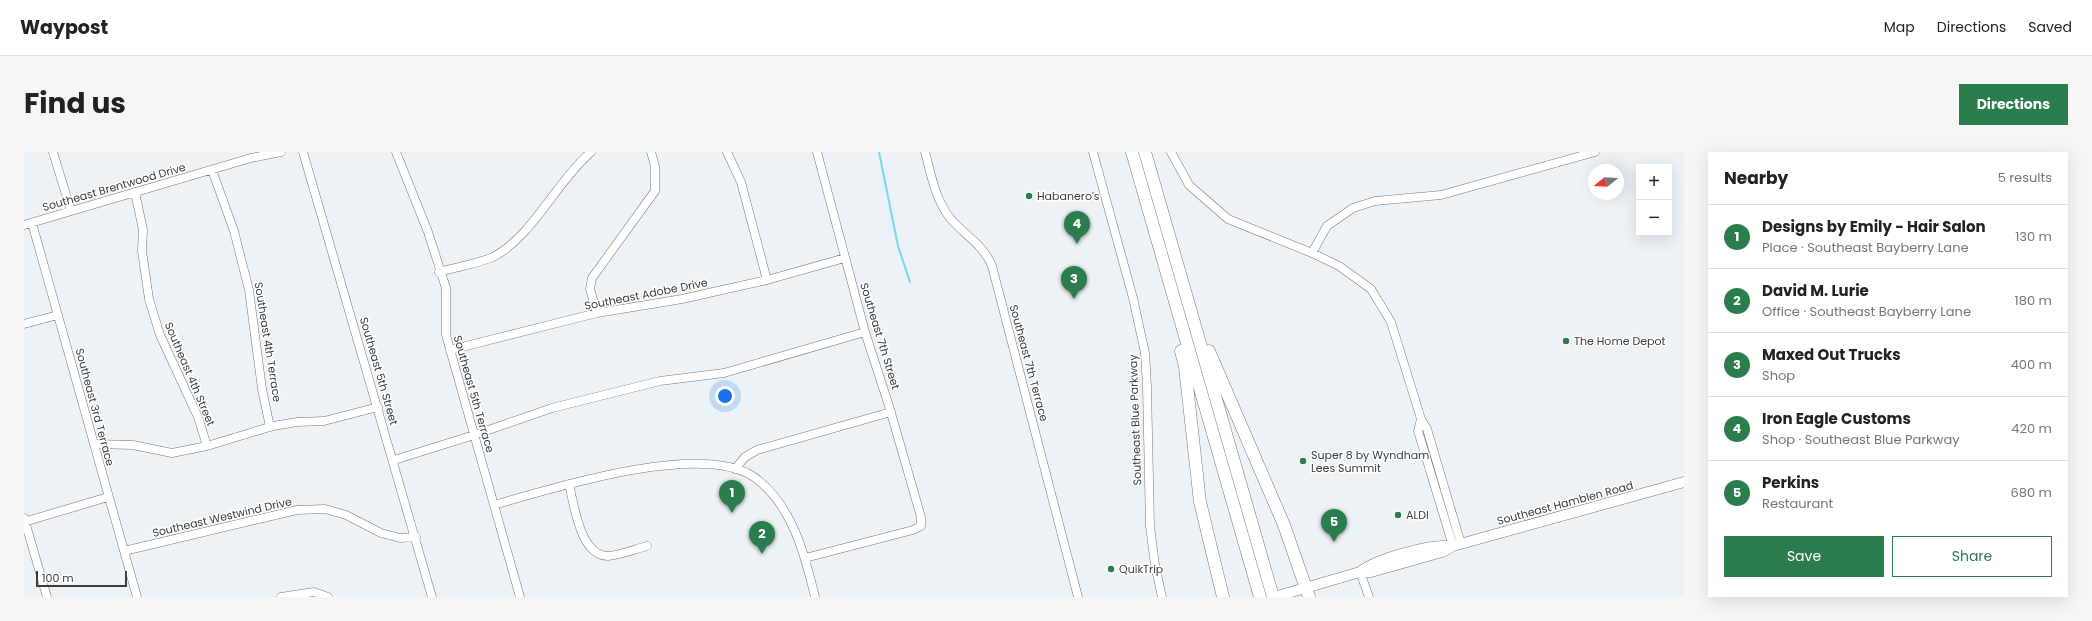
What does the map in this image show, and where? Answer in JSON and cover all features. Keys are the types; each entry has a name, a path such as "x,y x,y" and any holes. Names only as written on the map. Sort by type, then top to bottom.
{"highway":[{"path":"1132,152 1260,597"},
{"path":"1145,152 1273,597"},
{"path":"1175,259 1183,269 1212,359 1284,525 1308,592"},
{"path":"1170,286 1169,296 1185,367 1200,502 1223,597"},
{"path":"1214,597 1219,581"}],"main road":[{"name":"Southeast Hamblen Road","path":"1273,597 1287,593 1308,592 1360,572 1371,572 1427,557 1457,545 1684,482"}],"street":[{"path":"53,152 71,211"},
{"name":"Southeast Brentwood Drive","path":"28,224 212,170 250,155 281,152"},
{"name":"Southeast 5th Street","path":"304,152 394,460 432,597"},
{"name":"Southeast 5th Terrace","path":"396,152 428,232 439,272 446,288 446,335 520,597"},
{"path":"439,272 492,257 507,247 524,232 577,165 591,152"},
{"path":"597,313 590,289 592,278 655,191 655,166 651,152"},
{"path":"727,152 741,182 767,280"},
{"name":"Southeast 7th Street","path":"805,558 913,530 922,526 921,517 891,412 865,332 817,152"},
{"name":"Southeast 7th Terrace","path":"925,152 937,195 945,211 951,219 982,249 992,266 1078,597"},
{"name":"Southeast Blue Parkway","path":"1093,152 1133,298 1145,353 1150,526 1155,565 1162,597"},
{"path":"1171,152 1189,185 1228,219 1312,253 1339,266 1371,289 1391,322 1421,419 1418,431 1457,545"},
{"path":"1312,253 1327,226 1353,208 1375,201 1442,196 1595,152"},
{"name":"Southeast 4th Terrace","path":"212,170 234,231 249,290 262,389 270,427"},
{"name":"Southeast 4th Street","path":"135,192 143,230 142,251 149,299 160,335 195,411 207,446"},
{"name":"Southeast 3rd Terrace","path":"28,224 58,315 137,597"},
{"name":"Southeast Adobe Drive","path":"450,350 597,313 682,299 767,280 846,258"},
{"path":"24,324 58,315"},
{"path":"394,460 474,435 552,408 660,381 724,373 865,332"},
{"path":"94,444 133,445 172,452 207,446 270,427 297,422 324,421 378,407"},
{"path":"735,469 745,457 757,450 891,412"},
{"path":"494,505 569,484 652,467 694,463 735,469 755,478 774,496 787,516 805,558 815,597"},
{"path":"569,484 584,539 593,550 607,556 647,546"},
{"path":"47,597 24,521 108,496"},
{"name":"Southeast Westwind Drive","path":"124,551 296,510 325,509 346,515 381,533 400,538 416,538"},
{"path":"1360,572 1369,597"},
{"path":"281,597 314,592 328,597"}],"waterway":[{"path":"879,152 898,246 910,282"}],"place":[{"name":"Habanero's","path":"1029,196"},
{"name":"Iron Eagle Customs","path":"1077,244"},
{"name":"Maxed Out Trucks","path":"1074,299"},
{"name":"The Home Depot","path":"1566,341"},
{"name":"Super 8 by Wyndham Lees Summit","path":"1303,461"},
{"name":"Designs by Emily - Hair Salon","path":"732,513"},
{"name":"ALDI","path":"1398,515"},
{"name":"Perkins","path":"1334,542"},
{"name":"David M. Lurie","path":"762,554"},
{"name":"QuikTrip","path":"1111,569"}]}
